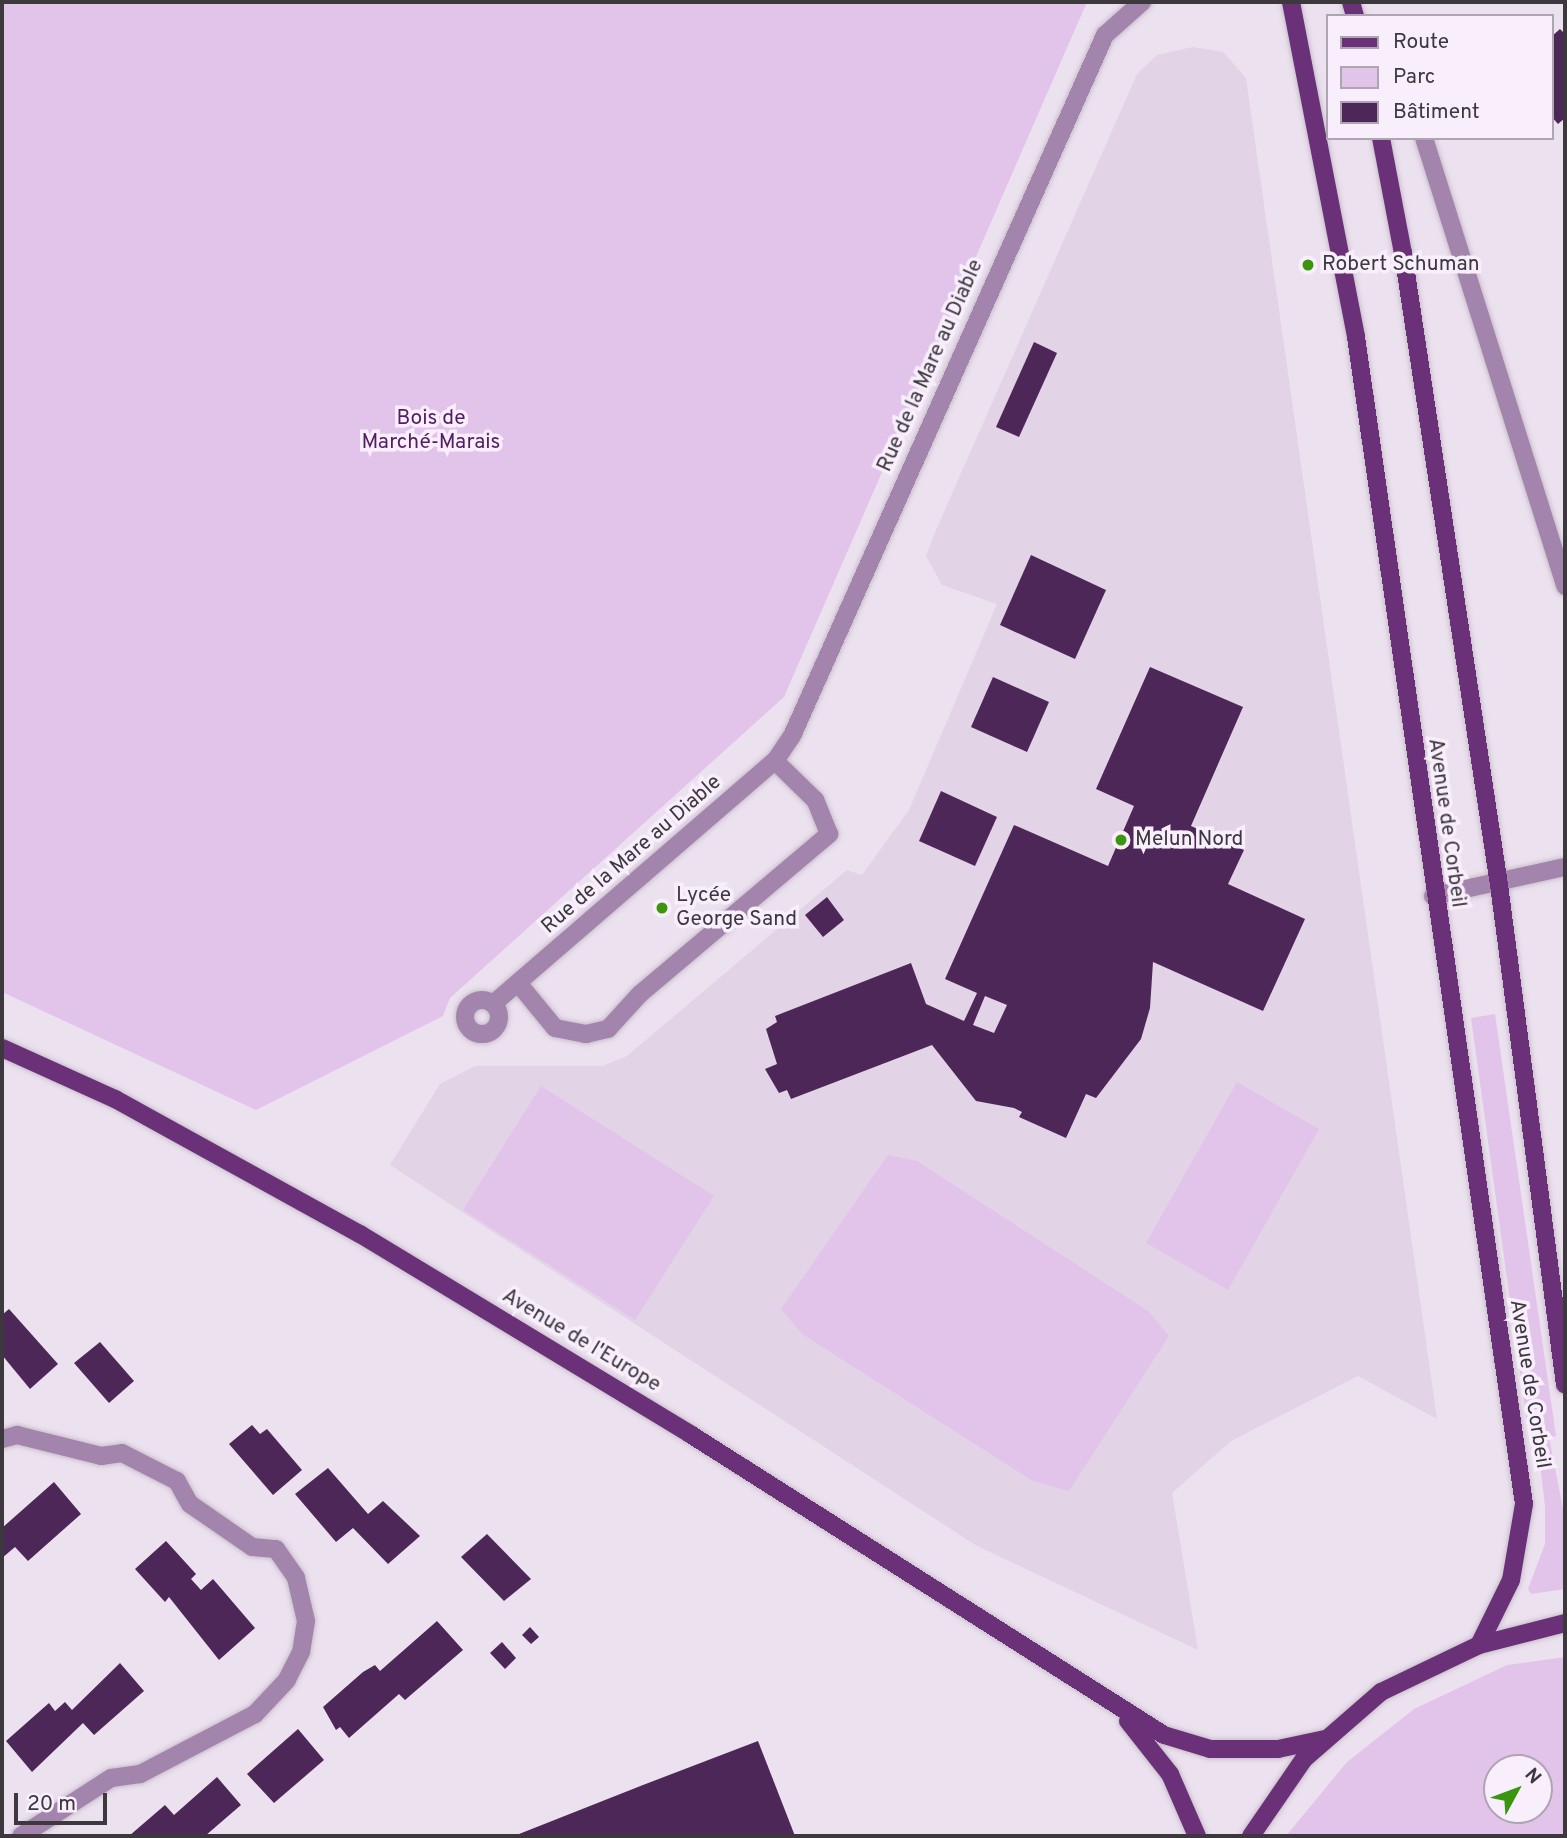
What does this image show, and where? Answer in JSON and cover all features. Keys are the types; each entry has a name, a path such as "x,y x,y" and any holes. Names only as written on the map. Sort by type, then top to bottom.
{"main road":[{"name":"Avenue de Corbeil","path":"1291,2 1356,337 1433,895 1524,1504 1511,1580 1479,1645"},
{"path":"1381,140 1404,253 1499,885 1565,1385"},
{"name":"Avenue de l'Europe","path":"2,1048 115,1099 260,1176 360,1234 690,1434 1164,1735 1210,1749 1278,1749 1325,1739"},
{"path":"1251,1836 1304,1759 1381,1692 1479,1645 1565,1623"},
{"name":"Avenue de l'Europe","path":"1116,1707 1170,1774 1197,1836"}],"street":[{"name":"Rue de la Mare au Diable","path":"493,1004 775,761 792,736 1105,36 1138,2"},
{"path":"1425,140 1565,586"},
{"path":"518,983 555,1028 586,1034 608,1028 640,994 829,834 815,800 775,761"},
{"path":"1433,895 1499,885 1565,867"},
{"path":"2,1439 18,1435 101,1457 122,1453 177,1480 190,1504 252,1546 276,1549 296,1578 306,1621 301,1652 287,1680 255,1714 140,1774 111,1777 21,1836"}],"shaded area":[{"name":"Melun Nord","path":"1193,47 1223,52 1246,78 1437,1419 1358,1376 1231,1441 1172,1493 1198,1650 977,1546 390,1165 440,1084 475,1066 603,1066 627,1056 847,870 862,875 909,810 997,604 942,585 926,556 933,537 1137,74 1157,55"}],"green space":[{"name":"Bois de Marché-Marais","path":"2,2 1087,2 784,697 450,998 443,1016 256,1110 2,992"},
{"path":"1495,1014 1556,1436 1549,1437 1565,1519 1565,1589 1531,1594 1528,1589 1545,1544 1545,1506 1537,1438 1529,1438 1471,1018"},
{"path":"1237,1082 1319,1129 1228,1290 1146,1243"},
{"path":"541,1086 714,1196 635,1320 463,1210"},
{"path":"888,1155 917,1161 1148,1311 1169,1336 1069,1491 1033,1481 802,1334 781,1309"},
{"path":"1565,1657 1565,1836 1286,1836 1347,1762 1414,1709 1507,1665"}],"building":[{"path":"1560,29 1565,34 1565,118 1558,124 1553,118 1553,35"},
{"path":"1034,342 1057,353 1019,437 996,427"},
{"path":"1031,555 1106,590 1075,659 1000,625"},
{"path":"1150,667 1243,707 1191,826 1244,850 1228,884 1305,919 1263,1011 1153,962 1150,1008 1141,1039 1096,1098 1086,1094 1066,1138 1019,1117 1022,1112 1014,1108 976,1101 932,1045 791,1099 787,1090 779,1093 765,1069 777,1064 766,1029 777,1022 775,1016 911,963 926,1004 964,1021 977,993 945,979 1014,825 1108,866 1134,806 1096,789","holes":["985,996 1007,1005 994,1033 973,1025"]},
{"path":"993,677 1049,702 1027,752 971,727"},
{"path":"941,791 997,817 975,866 919,841"},
{"path":"827,897 844,920 823,937 805,915"},
{"path":"9,1309 58,1364 30,1389 2,1355 2,1315"},
{"path":"100,1342 134,1381 109,1403 74,1363"},
{"path":"252,1425 260,1434 267,1429 302,1470 273,1495 229,1444"},
{"path":"328,1468 368,1514 383,1501 420,1536 388,1564 353,1528 336,1542 295,1494"},
{"path":"54,1482 81,1514 28,1561 15,1547 2,1558 2,1528"},
{"path":"487,1534 531,1579 504,1601 461,1557"},
{"path":"166,1541 196,1574 191,1579 201,1590 213,1579 255,1628 219,1660 169,1597 165,1602 135,1569"},
{"path":"437,1621 463,1650 405,1700 399,1694 349,1738 340,1727 336,1730 323,1707 363,1672 375,1665 380,1671"},
{"path":"530,1627 539,1637 531,1644 522,1635"},
{"path":"502,1642 516,1658 505,1669 490,1653"},
{"path":"120,1663 144,1691 94,1735 83,1723 32,1772 6,1741 49,1703 55,1711 65,1702 72,1710"},
{"path":"298,1729 324,1760 274,1803 247,1774"},
{"path":"758,1741 795,1836 514,1836 643,1785"},
{"path":"217,1777 241,1805 205,1836 129,1836 165,1805 174,1815"}],"place":[{"name":"Robert Schuman","path":"1308,265"},
{"name":"Melun Nord","path":"1121,840"},
{"name":"Lycée George Sand","path":"662,908"}]}
